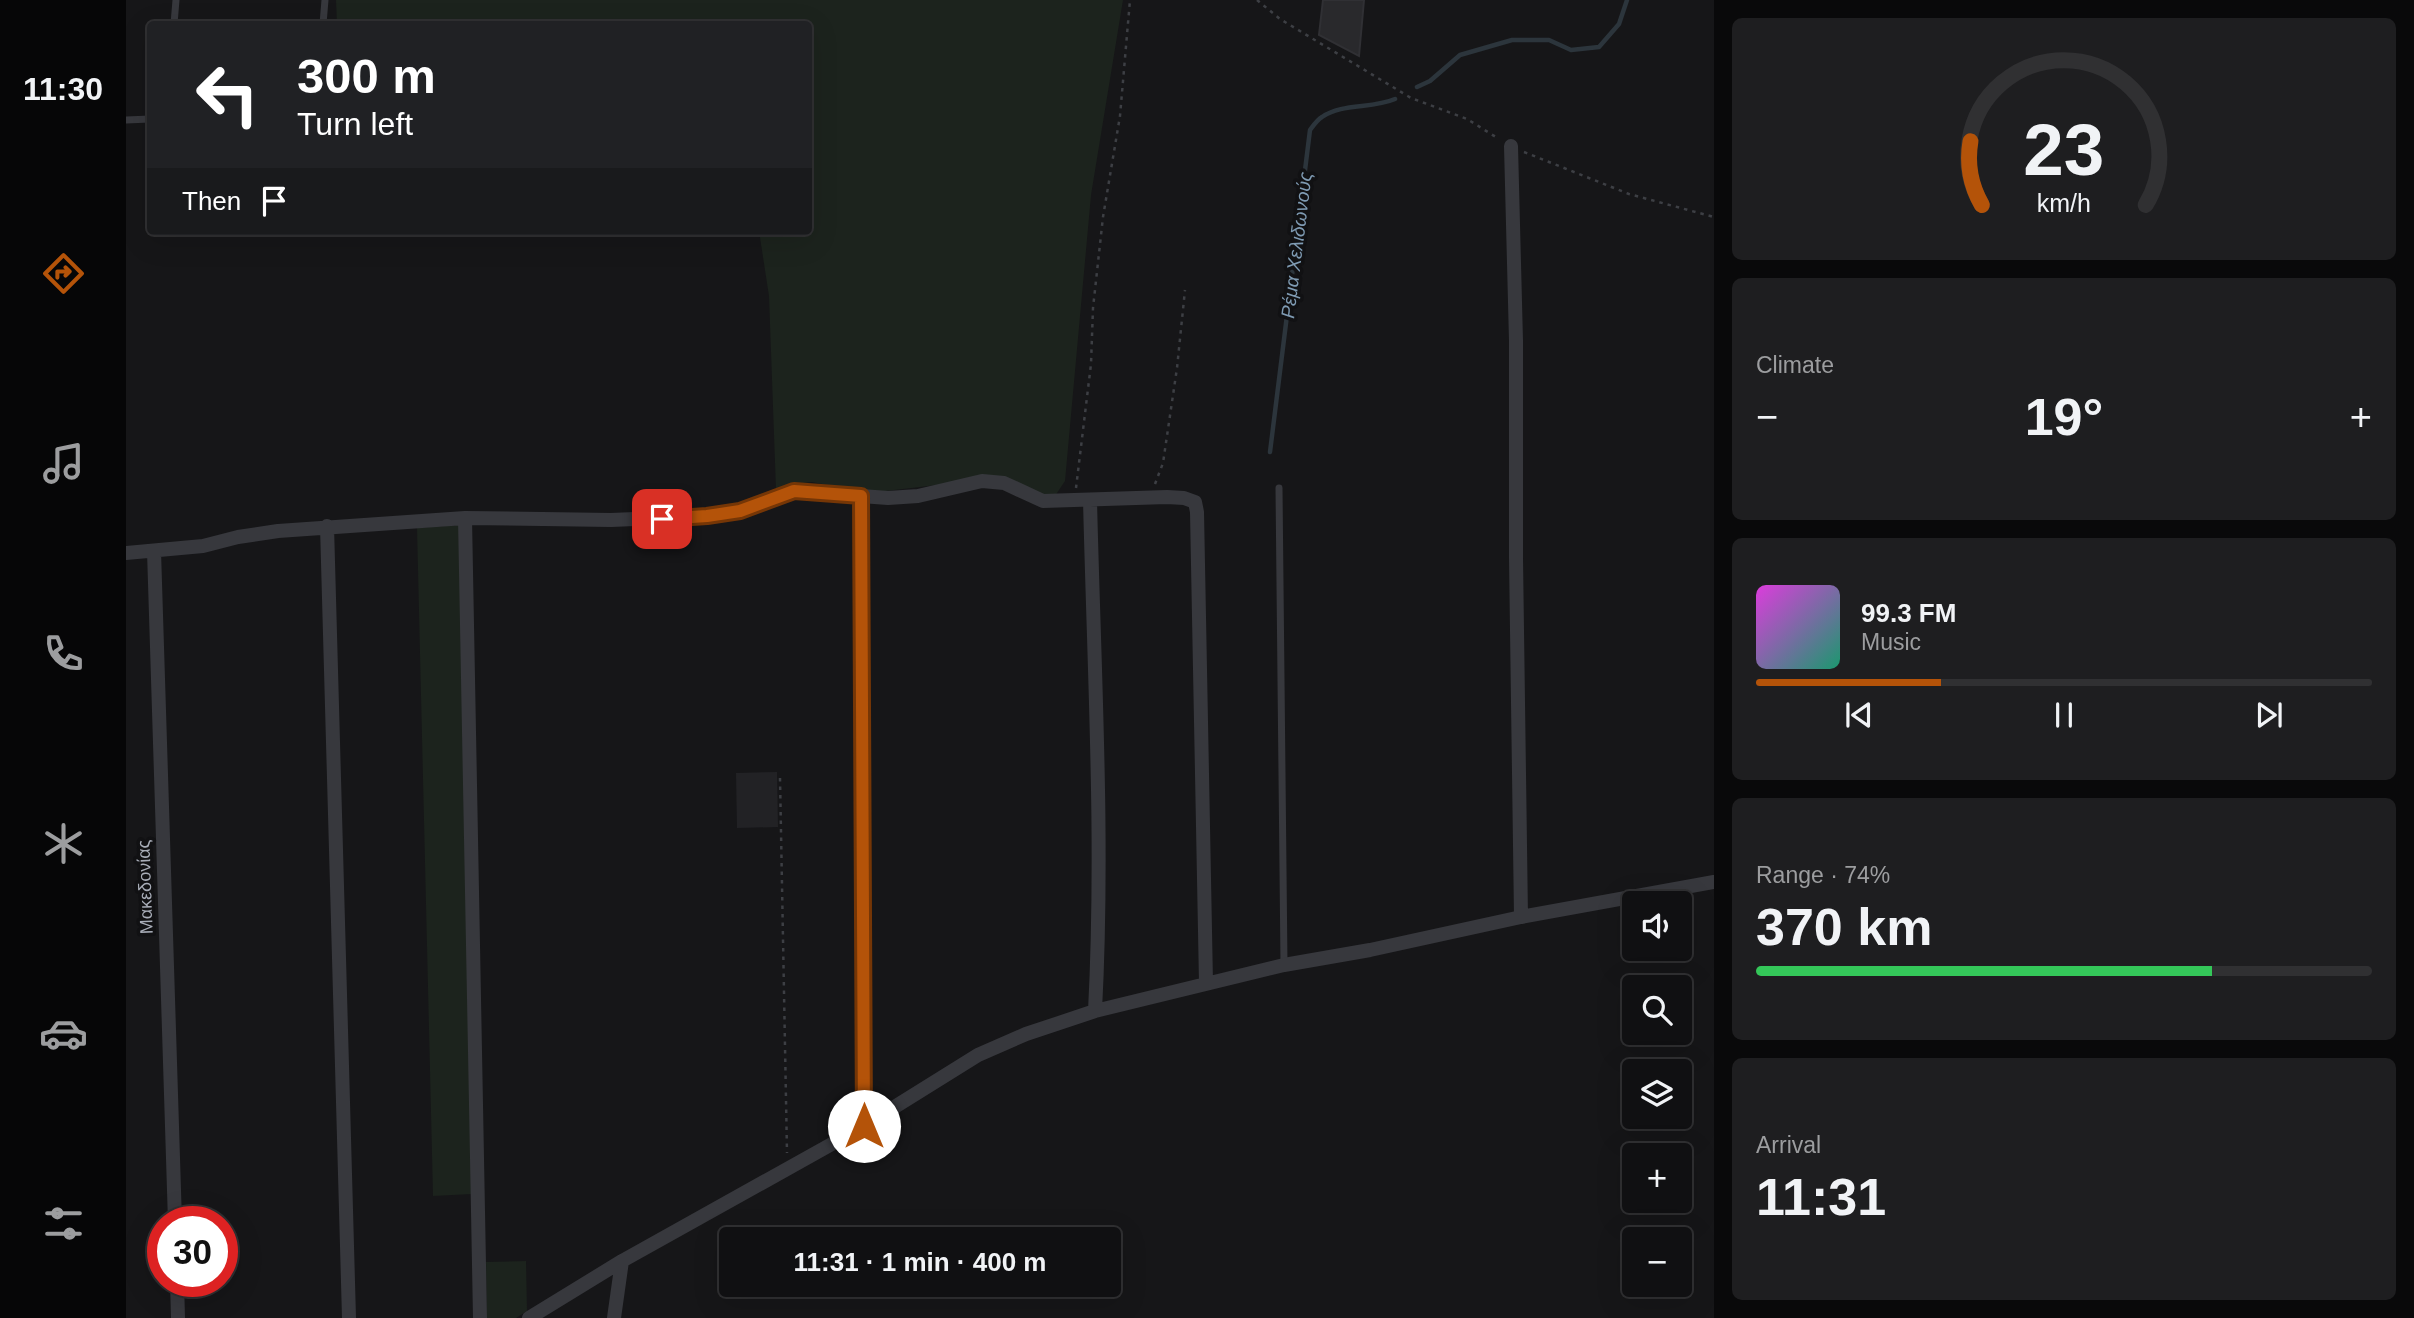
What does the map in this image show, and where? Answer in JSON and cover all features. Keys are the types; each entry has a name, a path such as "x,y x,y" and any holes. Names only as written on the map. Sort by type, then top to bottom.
{"street":[{"path":"1511,146 1516,341 1521,917"},
{"path":"126,553 203,546 278,531 465,517 611,520 695,517 740,511 794,491 888,498 918,496 982,481 1004,484 1043,501 1144,497 1184,498 1195,502 1206,983"},
{"path":"861,496 864,1126"},
{"path":"1082,501 1097,816 1098,937 1095,1011"},
{"path":"465,517 480,1318"},
{"path":"327,526 349,1318"},
{"name":"Μακεδονίας","path":"154,551 174,1206"},
{"path":"529,1318 622,1261 864,1126 978,1055 1026,1034 1095,1011 1284,965 1370,950 1521,917 1714,883"},
{"path":"614,1318 622,1261"},
{"path":"177,1297 178,1318"}],"lane":[{"path":"174,21 176,0"},
{"path":"323,21 325,0"},
{"path":"126,120 147,119"},
{"path":"1279,488 1284,965"}],"path":[{"path":"1082,501 1093,308 1103,217 1120,116 1130,0"},
{"path":"1257,0 1280,19 1411,98 1467,119 1511,146 1629,194 1714,217"},
{"path":"1144,497 1157,481 1163,463 1185,290"},
{"path":"780,778 787,1168"}],"shaded area":[{"path":"336,0 1123,0 1091,195 1065,481 1055,496 962,482 861,492 812,482 776,490 769,296 760,235 812,235 812,21 337,21"},
{"path":"460,525 472,1194 433,1196 417,528"},
{"path":"777,772 778,827 737,828 736,773"},
{"path":"526,1261 527,1311 516,1318 487,1318 486,1262"}],"building":[{"path":"1323,0 1364,0 1359,56 1319,35"}],"waterway":[{"name":"Ρέμα Χελιδωνούς","path":"1417,87 1430,81 1460,55 1512,40 1549,40 1571,50 1599,47 1619,24 1627,0"},
{"name":"Ρέμα Χελιδωνούς","path":"1270,452 1310,130 1318,120 1330,113 1395,99"}],"route":[{"path":"662,519 740,511 794,491 861,496 864,1126"}]}
